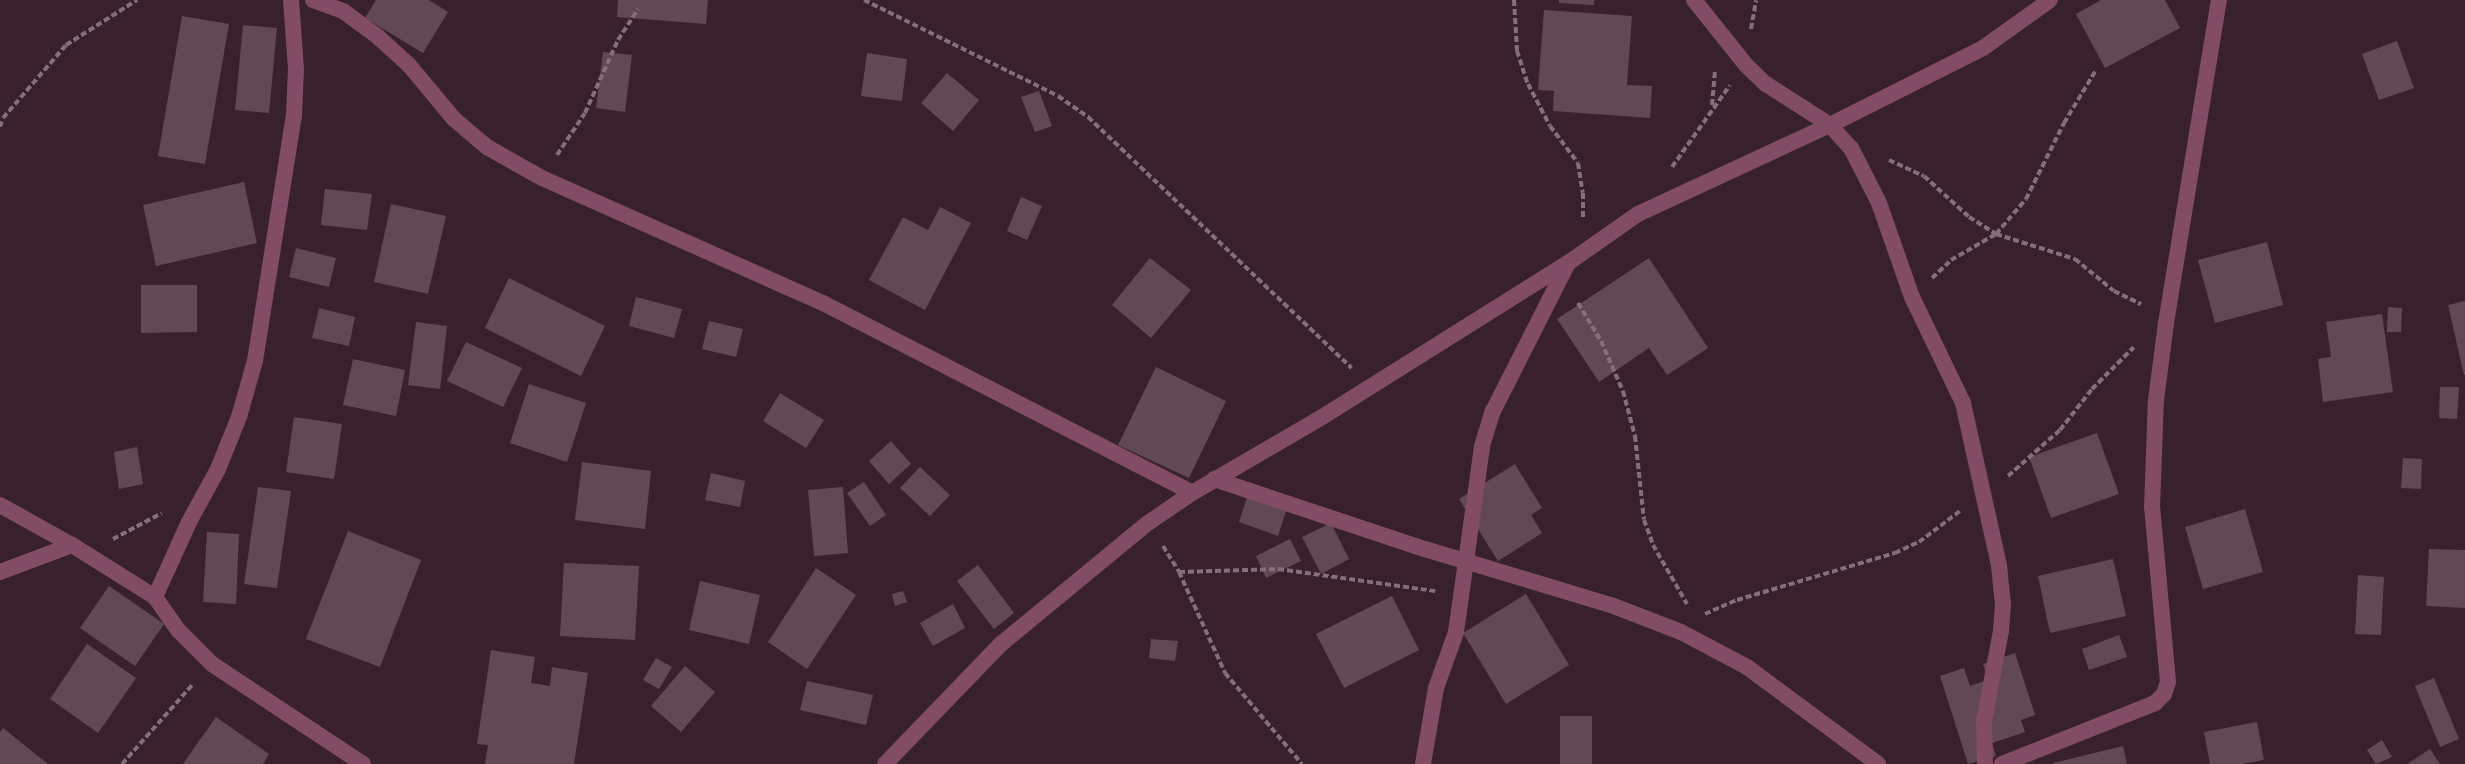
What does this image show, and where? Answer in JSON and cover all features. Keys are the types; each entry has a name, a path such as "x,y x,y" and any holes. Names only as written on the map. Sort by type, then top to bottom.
{"street":[{"path":"155,597 202,497 218,470 239,417 255,361 294,116 296,69 291,0"},
{"path":"313,0 345,6 409,65 454,119 487,147 542,178 823,303 1192,493"},
{"path":"1694,0 1745,64 1766,84 1830,125 1851,148 1879,203 1912,297 1963,403 2000,566 2003,603 2001,631 1984,721 1985,764"},
{"path":"885,764 1001,644 1148,523 1192,493 1565,269 1583,253 1638,214 1830,125 1983,48 2050,0"},
{"path":"2002,764 2155,703 2164,694 2168,682 2166,640 2152,507 2156,400 2166,318 2219,0"},
{"path":"1423,764 1436,688 1456,632 1468,561 1482,446 1492,411 1565,269"},
{"path":"1214,479 1601,602 1681,632 1747,667 1878,764"},
{"path":"0,505 155,597 178,630 212,664 363,764"},
{"path":"0,572 79,550"}],"path":[{"path":"0,127 3,118 66,45 137,0"},
{"path":"864,0 1058,96 1088,117 1191,212 1371,385"},
{"path":"1514,0 1518,51 1528,84 1550,126 1578,163 1583,193 1583,253"},
{"path":"542,178 585,113 618,40 638,9"},
{"path":"1667,174 1712,106 1745,64"},
{"path":"1912,297 1951,260 1996,234 2026,199 2064,123 2096,70"},
{"path":"1681,632 1696,617 1737,600 1895,553 1918,542 2035,454 2060,430 2092,389 2166,318 2114,291 2075,260 1996,234 1969,217 1924,176 1903,164 1851,148"},
{"path":"1565,269 1623,391 1635,436 1644,520 1653,546 1668,575 1696,617"},
{"path":"79,550 202,497"},
{"path":"1148,523 1179,572 1225,673 1302,764"},
{"path":"1179,572 1278,569 1463,595"},
{"path":"122,764 212,664"}],"building":[{"path":"376,0 429,0 448,12 423,53 365,18"},
{"path":"618,0 708,0 706,24 617,17"},
{"path":"1559,0 1594,0 1594,5 1559,3"},
{"path":"2101,0 2165,0 2180,28 2105,68 2076,14"},
{"path":"1544,10 1632,16 1627,85 1652,86 1650,118 1553,111 1554,91 1538,90"},
{"path":"182,16 229,24 205,164 158,156"},
{"path":"243,25 277,28 269,113 235,110"},
{"path":"2397,41 2414,88 2379,100 2362,54"},
{"path":"603,52 632,55 625,112 596,108"},
{"path":"867,53 907,59 902,101 861,96"},
{"path":"947,73 979,100 953,131 921,103"},
{"path":"1039,91 1052,126 1035,132 1021,97"},
{"path":"244,182 257,243 156,266 143,205"},
{"path":"325,189 372,194 367,230 321,225"},
{"path":"1021,197 1042,206 1027,240 1007,231"},
{"path":"391,204 446,216 428,294 374,282"},
{"path":"940,207 971,223 925,310 869,280 903,217 928,230"},
{"path":"2267,242 2283,305 2215,323 2198,260"},
{"path":"296,248 336,258 329,287 289,277"},
{"path":"1150,258 1191,290 1151,338 1112,305"},
{"path":"1649,258 1708,348 1667,375 1649,348 1599,382 1557,319"},
{"path":"509,278 605,326 581,376 485,328"},
{"path":"141,285 197,285 197,332 141,333"},
{"path":"636,297 682,309 674,338 629,326"},
{"path":"2465,301 2465,375 2464,375 2448,305"},
{"path":"2388,307 2402,308 2401,332 2387,332"},
{"path":"319,308 355,317 349,346 312,338"},
{"path":"2382,314 2393,392 2323,402 2318,359 2331,357 2326,322"},
{"path":"709,321 743,329 736,357 702,349"},
{"path":"416,322 447,326 440,389 408,385"},
{"path":"466,342 522,368 503,407 447,381"},
{"path":"353,359 405,370 396,416 343,405"},
{"path":"1156,367 1226,401 1189,478 1118,445"},
{"path":"529,384 586,403 567,462 510,443"},
{"path":"2440,387 2459,387 2457,419 2439,418"},
{"path":"780,393 824,420 806,448 763,421"},
{"path":"294,417 342,424 334,479 286,472"},
{"path":"2097,433 2119,494 2051,518 2029,457"},
{"path":"891,441 911,464 889,484 869,461"},
{"path":"137,447 143,484 119,489 114,452"},
{"path":"2403,458 2422,459 2421,489 2401,488"},
{"path":"582,462 651,471 645,529 575,520"},
{"path":"1515,464 1542,508 1531,515 1542,533 1498,561 1459,499"},
{"path":"920,467 950,495 930,516 900,488"},
{"path":"711,473 745,481 740,507 705,500"},
{"path":"864,482 886,515 870,526 847,493"},
{"path":"258,487 291,491 277,588 244,584"},
{"path":"843,487 848,553 814,556 808,490"},
{"path":"1248,494 1287,508 1278,536 1239,522"},
{"path":"2245,509 2263,572 2203,589 2185,527"},
{"path":"1331,523 1349,559 1321,574 1302,537"},
{"path":"348,531 421,560 380,667 306,639"},
{"path":"207,532 239,534 236,604 203,602"},
{"path":"1290,539 1301,561 1266,578 1256,556"},
{"path":"2429,549 2465,550 2465,608 2426,606"},
{"path":"2113,559 2126,616 2050,633 2038,576"},
{"path":"564,563 639,566 635,640 560,636"},
{"path":"978,565 1014,613 994,629 957,581"},
{"path":"816,568 856,595 807,669 768,642"},
{"path":"2358,575 2384,577 2381,635 2355,634"},
{"path":"700,581 760,595 749,644 689,630"},
{"path":"109,586 164,624 135,666 80,628"},
{"path":"903,591 907,602 895,606 892,594"},
{"path":"1526,594 1569,665 1506,704 1463,633"},
{"path":"1392,596 1419,650 1344,688 1316,634"},
{"path":"953,604 965,628 933,646 920,623"},
{"path":"2119,635 2127,657 2089,670 2082,649"},
{"path":"1151,639 1178,641 1175,661 1149,658"},
{"path":"87,644 136,678 98,733 50,699"},
{"path":"491,650 535,657 531,683 550,686 552,667 588,673 574,764 485,764 488,745 477,744"},
{"path":"2015,653 2035,715 2021,720 2025,732 1992,743 1996,756 1968,764 1940,676 1964,668 1970,686 1988,680 1983,664"},
{"path":"656,658 672,667 659,689 643,680"},
{"path":"685,666 715,692 681,732 651,706"},
{"path":"2434,678 2459,739 2440,747 2415,686"},
{"path":"807,681 873,695 866,725 800,710"},
{"path":"1560,716 1592,716 1592,764 1560,764"},
{"path":"216,717 269,754 263,764 183,764"},
{"path":"2257,722 2264,760 2241,764 2210,764 2204,732"},
{"path":"3,728 48,764 0,764 0,732"},
{"path":"2382,740 2392,757 2376,764 2367,750"},
{"path":"2123,746 2127,764 2053,764 2053,763"},
{"path":"2430,749 2440,764 2407,764"}]}
